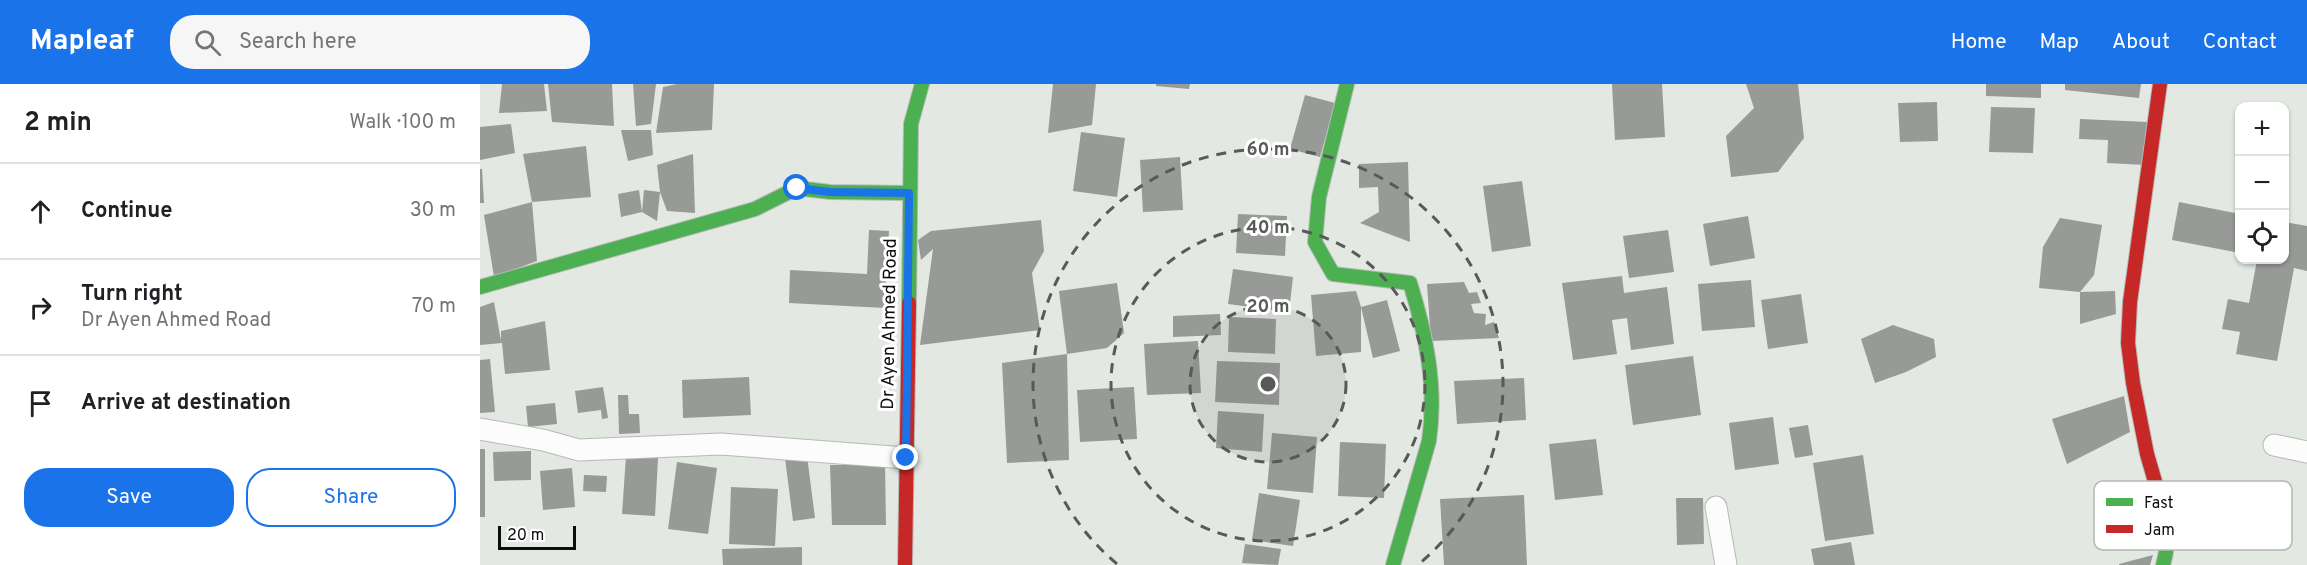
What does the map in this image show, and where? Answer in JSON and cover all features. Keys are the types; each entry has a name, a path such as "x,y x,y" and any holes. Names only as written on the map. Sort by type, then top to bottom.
{"street":[{"name":"Dr Ayen Ahmed Road","path":"904,565 911,124 922,84"},
{"path":"1347,84 1319,197 1316,242 1333,274 1410,283 1417,304 1433,390 1430,440 1393,565"},
{"path":"2155,481 2147,454 2133,383 2128,343 2130,302 2160,84"},
{"path":"480,287 755,209 797,188 830,192 909,193"},
{"path":"480,429 543,440 579,450 721,444 906,458"},
{"path":"2274,445 2307,452"},
{"path":"1716,507 1726,565"},
{"path":"2163,565 2167,550"}],"building":[{"path":"502,84 544,84 547,111 499,113"},
{"path":"548,84 612,84 614,126 552,122"},
{"path":"633,84 656,84 651,124 636,126"},
{"path":"677,84 714,84 712,130 656,133 663,87"},
{"path":"1053,84 1096,84 1092,125 1048,133"},
{"path":"1156,84 1190,84 1189,89 1156,86"},
{"path":"1612,84 1662,84 1665,137 1615,140"},
{"path":"1746,84 1798,84 1804,138 1778,172 1731,177 1726,136 1754,108"},
{"path":"1986,84 2041,84 2041,98 1986,96"},
{"path":"2065,84 2141,84 2139,98 2065,90"},
{"path":"1305,95 1335,103 1320,157 1290,149"},
{"path":"1937,102 1938,141 1900,142 1898,103"},
{"path":"1991,107 2035,108 2033,153 1989,152"},
{"path":"2080,119 2148,122 2146,165 2107,163 2108,140 2079,139"},
{"path":"511,124 515,153 480,160 480,127"},
{"path":"621,130 651,130 653,155 628,161"},
{"path":"1081,132 1125,138 1117,197 1073,191"},
{"path":"586,146 591,197 532,202 523,154"},
{"path":"693,154 695,213 667,211 660,192 657,165"},
{"path":"1180,157 1183,210 1143,212 1140,160"},
{"path":"1408,162 1410,242 1360,223 1379,212 1378,187 1359,188 1359,164"},
{"path":"480,169 482,169 484,203 480,203"},
{"path":"1522,181 1531,246 1492,252 1483,186"},
{"path":"639,190 642,212 621,217 618,194"},
{"path":"644,190 660,192 657,221 642,212"},
{"path":"532,202 537,261 494,277 484,215"},
{"path":"2179,202 2235,213 2235,252 2172,240"},
{"path":"1238,214 1287,216 1285,256 1236,253"},
{"path":"1748,216 1755,258 1710,266 1703,224"},
{"path":"2060,218 2102,225 2094,275 2080,292 2039,288 2043,247"},
{"path":"1041,220 1044,251 1032,273 1040,330 920,345 933,249 921,260 918,240 931,231"},
{"path":"2289,223 2307,226 2307,271 2294,268 2277,361 2236,354 2240,332 2222,329 2228,299 2249,303 2256,264 2289,264"},
{"path":"869,230 889,231 885,308 789,303 790,270 867,274"},
{"path":"1668,230 1674,272 1629,278 1623,236"},
{"path":"1233,269 1293,277 1289,312 1228,304"},
{"path":"1622,276 1624,293 1667,287 1674,344 1631,350 1627,318 1612,320 1617,354 1573,360 1562,283"},
{"path":"1751,280 1755,327 1702,331 1698,284"},
{"path":"1464,282 1469,293 1477,292 1481,303 1471,304 1474,313 1486,314 1485,325 1494,322 1499,338 1431,341 1427,284"},
{"path":"1117,283 1124,333 1107,348 1067,354 1059,291"},
{"path":"1356,291 1361,307 1361,352 1316,356 1311,295"},
{"path":"2115,291 2116,314 2080,324 2080,292"},
{"path":"1801,294 1808,343 1768,349 1761,300"},
{"path":"1387,300 1400,351 1373,358 1361,307"},
{"path":"494,302 501,341 501,331 545,321 550,370 505,374 502,343 480,345 480,307"},
{"path":"1220,314 1221,335 1173,337 1173,316"},
{"path":"1229,317 1276,319 1275,354 1228,352"},
{"path":"1893,325 1934,339 1936,357 1906,372 1875,383 1861,339"},
{"path":"1198,341 1201,393 1147,395 1144,344"},
{"path":"1067,354 1069,460 1007,463 1002,363"},
{"path":"1693,356 1701,415 1633,425 1625,365"},
{"path":"490,359 495,412 480,413 480,360"},
{"path":"1217,361 1280,363 1279,405 1215,402"},
{"path":"749,377 751,415 683,418 682,380"},
{"path":"1524,378 1526,420 1457,424 1454,381"},
{"path":"603,387 608,418 602,419 601,410 578,413 575,391"},
{"path":"1134,387 1137,439 1080,442 1077,390"},
{"path":"618,395 628,395 629,414 639,414 640,433 619,434"},
{"path":"2124,396 2130,432 2067,464 2052,419"},
{"path":"555,403 557,424 528,427 526,406"},
{"path":"1218,411 1264,414 1262,452 1216,448"},
{"path":"1773,417 1779,464 1735,470 1729,423"},
{"path":"1808,425 1813,455 1795,458 1789,428"},
{"path":"1272,433 1317,437 1313,493 1267,489"},
{"path":"1596,439 1603,495 1555,500 1549,444"},
{"path":"1340,442 1386,444 1384,498 1338,496"},
{"path":"480,449 485,449 485,517 480,517"},
{"path":"531,451 531,480 494,481 493,452"},
{"path":"1863,455 1874,534 1825,541 1813,463"},
{"path":"626,456 658,458 655,516 622,514"},
{"path":"807,456 815,518 793,521 785,458"},
{"path":"677,462 717,468 708,534 668,529"},
{"path":"830,465 885,465 886,525 832,525"},
{"path":"572,468 575,507 543,510 540,471"},
{"path":"584,475 607,476 606,492 583,491"},
{"path":"731,487 778,489 775,546 729,544"},
{"path":"1259,493 1300,500 1293,546 1252,540"},
{"path":"1524,495 1527,565 1444,565 1440,499"},
{"path":"1676,498 1703,498 1704,544 1677,545"},
{"path":"1851,542 1855,565 1814,565 1811,549"},
{"path":"1245,544 1281,549 1278,565 1242,563"},
{"path":"802,547 802,565 723,565 722,549"},
{"path":"2153,555 2150,565 2119,565 2119,564"}],"traffic: fast":[{"path":"909,303 911,124 922,84"},
{"path":"1347,84 1319,197 1315,242 1333,274 1410,283 1421,322 1431,381 1429,441 1393,565"},
{"path":"480,287 755,209 797,188 830,192 909,193"},
{"path":"2163,565 2166,550"}],"traffic: jam":[{"path":"2155,481 2133,383 2128,343 2130,302 2160,84"},
{"path":"905,565 909,303"}],"route":[{"path":"797,188 830,192 909,193 906,458"}]}
